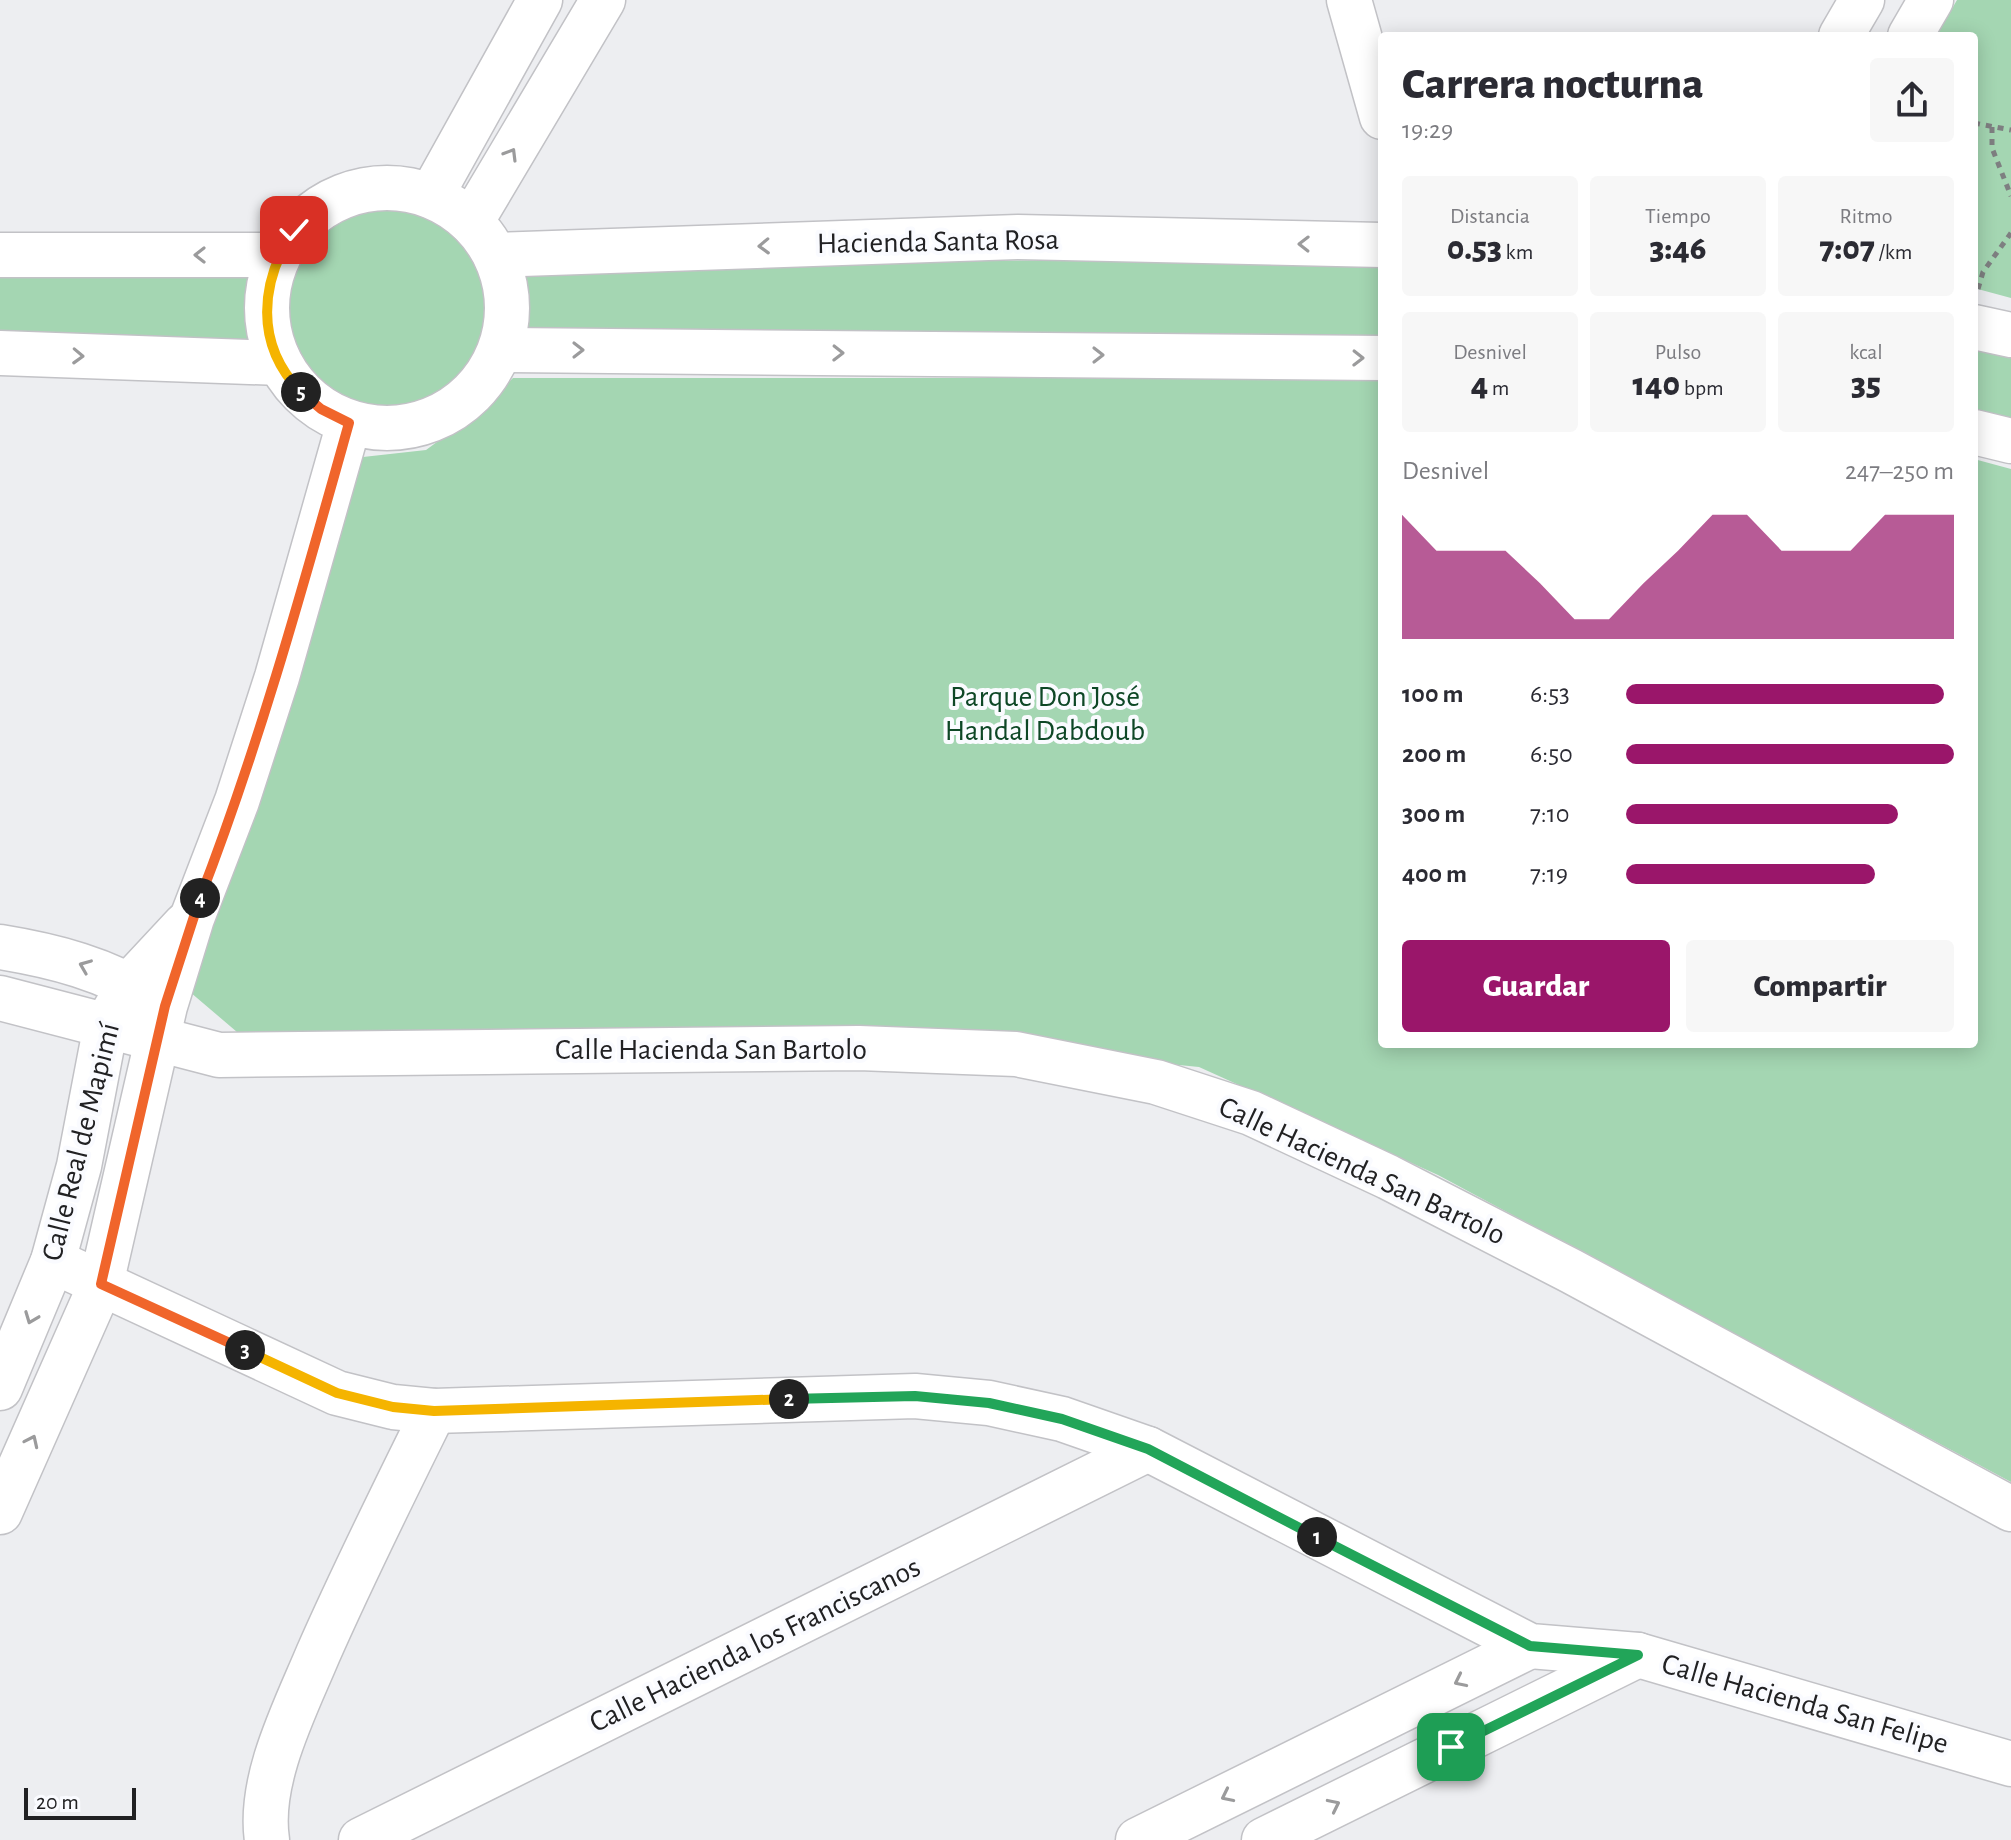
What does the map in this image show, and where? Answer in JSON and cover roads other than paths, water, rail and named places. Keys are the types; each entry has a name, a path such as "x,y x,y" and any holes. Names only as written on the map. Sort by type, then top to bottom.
{"street":[{"path":"431,196 540,0"},
{"path":"483,238 603,0"},
{"path":"1349,0 1378,103"},
{"path":"1843,32 1862,0"},
{"path":"1912,32 1931,0"},
{"path":"372,188 402,188 431,196 483,238 505,285 507,318 500,350 486,377 465,400 439,417 410,427 379,429 349,423 321,409 297,389 280,363 267,328 267,290 278,255 294,230 316,209 343,195 372,188"},
{"name":"Hacienda Santa Rosa","path":"483,238 1018,237 1378,245"},
{"path":"0,255 278,255"},
{"path":"1978,312 2011,335"},
{"path":"500,350 1378,358"},
{"path":"0,353 280,363"},
{"name":"Calle Real de Mapimí","path":"0,1512 101,1284 151,1010 192,918 237,801 277,677 349,423"},
{"path":"1978,433 2011,441"},
{"path":"0,947 72,961 151,1010"},
{"path":"0,998 106,1025"},
{"name":"Calle Real de Mapimí","path":"0,1388 53,1261 79,1166 106,1025 151,1010"},
{"name":"Calle Hacienda San Bartolo","path":"151,1010 219,1055 859,1048 1016,1054 1156,1082 1251,1113 1388,1177 1571,1271 2011,1509"},
{"name":"Calle Hacienda San Felipe","path":"53,1261 337,1393 393,1407 434,1411 915,1396 989,1403 1062,1419 1148,1449 1530,1646 1638,1655 2011,1764"},
{"path":"267,1840 263,1818 283,1736 352,1577 434,1411"},
{"name":"Calle Hacienda los Franciscanos","path":"361,1840 1148,1449"},
{"path":"1138,1840 1530,1646"},
{"path":"1264,1840 1638,1655"}],"park label":[{"name":"Parque Don José Handal Dabdoub","path":"1045,714"}]}
